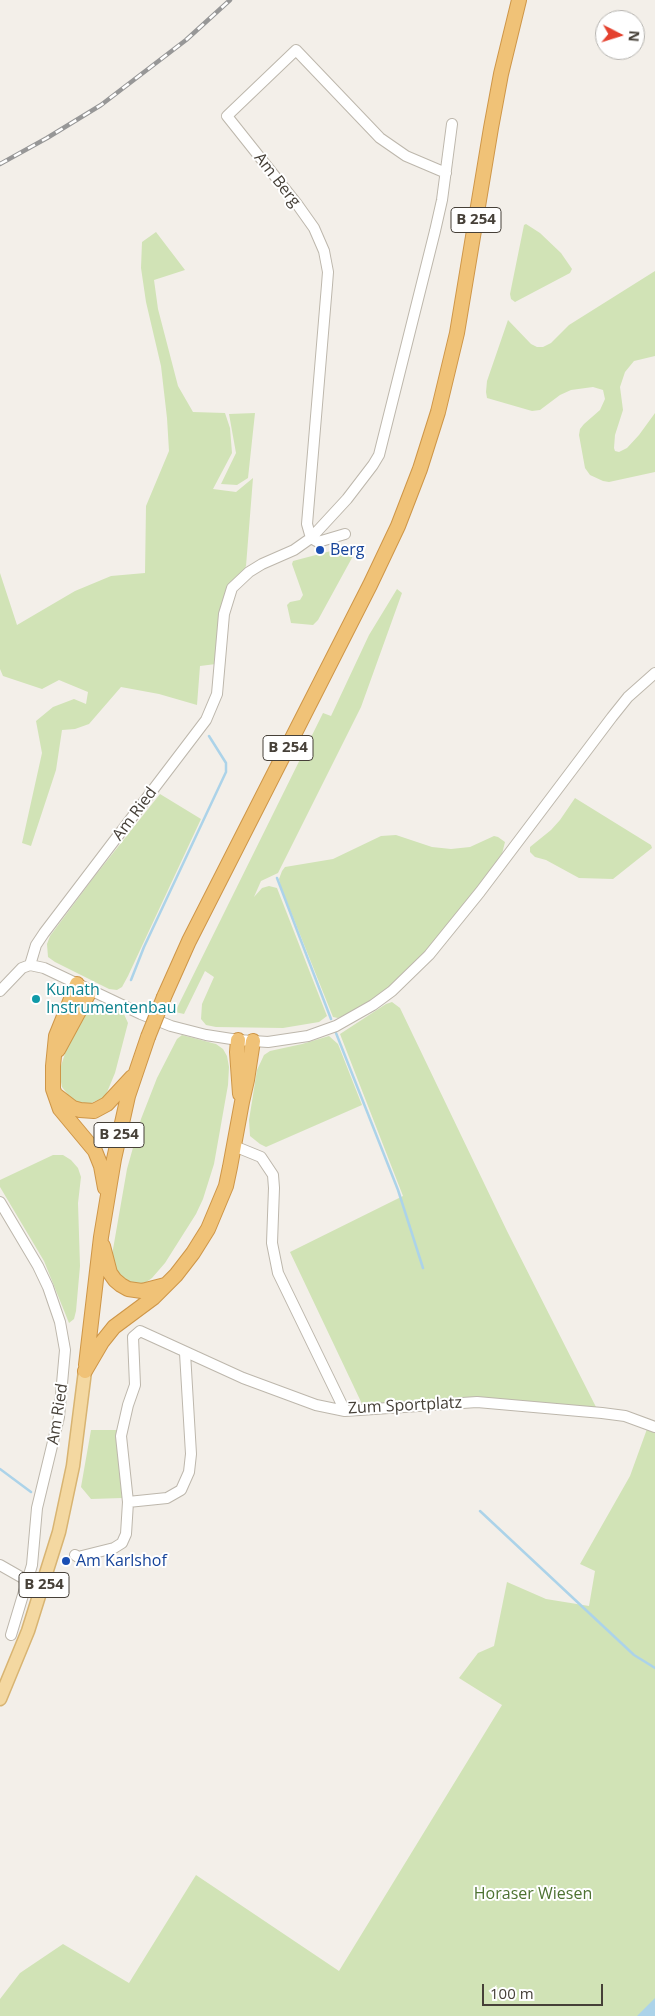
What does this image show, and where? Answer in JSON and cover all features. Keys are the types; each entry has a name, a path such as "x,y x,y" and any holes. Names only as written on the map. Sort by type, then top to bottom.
{"highway":[{"name":"B 254","path":"85,1371 106,1198 123,1119 148,1037 189,941 370,585 398,526 420,469 438,412 457,332 491,128 519,0"},
{"path":"77,984 56,1036 52,1077 60,1109 89,1143 99,1158 106,1198"},
{"path":"54,1054 90,991"},
{"path":"238,1040 238,1081 242,1102"},
{"path":"85,1371 102,1342 114,1327 153,1298 184,1266 208,1229 226,1186 253,1042"},
{"path":"56,1096 73,1108 94,1110 107,1104 136,1073"},
{"path":"100,1237 110,1273 121,1286 142,1291 166,1284"}],"main road":[{"name":"B 254","path":"0,1699 28,1631 59,1532 73,1466 85,1371"}],"street":[{"name":"Am Berg","path":"311,538 307,524 327,285 326,261 324,251 314,228 227,116 296,50 380,138 406,156 446,173"},
{"path":"345,534 318,542 311,538 347,499 379,455 435,231 446,173 452,124"},
{"name":"Am Ried","path":"30,965 34,950 44,933 206,720 218,688 224,614 232,588 249,572 294,550 311,538"},
{"path":"0,991 22,968 30,965 44,968 90,991 171,1026 206,1035 253,1042 287,1040 308,1036 336,1026 373,1005 411,974 448,933 623,704 655,673"},
{"path":"234,1146 260,1157 273,1175 272,1243 278,1273 345,1411"},
{"name":"Am Ried","path":"0,1202 5,1218 38,1266 48,1287 60,1322 65,1350 59,1417 38,1508 34,1552 28,1581 11,1635"},
{"name":"Zum Sportplatz","path":"128,1502 121,1436 128,1404 135,1385 133,1337 140,1331 242,1378 316,1405 345,1411 477,1402 625,1416 655,1427"},
{"path":"75,1554 78,1556 114,1548 122,1543 126,1534 128,1502 167,1498 181,1490 189,1472 191,1454 185,1353"},
{"path":"0,1565 28,1581"}],"green space":[{"path":"526,224 540,233 561,253 572,269 570,273 515,302 511,299 510,294 524,225"},
{"path":"156,232 185,270 154,280 158,309 178,386 193,412 225,413 230,428 232,453 213,489 236,492 253,478 246,566 238,578 216,664 200,666 197,705 159,694 121,687 89,724 75,729 62,730 56,770 31,846 22,843 42,753 36,721 53,707 74,699 86,704 88,692 59,680 42,689 3,676 0,669 0,573 17,625 75,591 111,576 145,573 146,506 169,451 161,366 146,302 141,268 142,242"},
{"path":"655,271 655,356 634,361 625,372 620,387 623,410 615,435 614,448 615,451 619,452 627,448 655,413 655,472 609,482 603,481 590,475 585,468 579,435 580,429 584,424 600,410 605,399 603,390 593,387 571,390 560,395 540,410 532,411 487,398 487,381 508,320 531,344 543,347 551,343 569,325"},
{"path":"255,413 248,478 237,485 221,484 236,453 229,414"},
{"path":"346,547 354,551 353,556 318,620 313,625 291,623 287,605 290,602 300,600 303,595 292,564 293,561"},
{"path":"397,589 402,593 361,707 278,873 261,881 254,897 262,888 269,886 277,888 327,1016 319,1022 283,1028 216,1027 206,1025 201,1019 202,1004 214,977 205,971 184,1014 175,1012 323,713 331,716 369,635"},
{"path":"160,794 201,819 128,976 122,987 117,990 109,989 48,957 47,944 50,936 94,877"},
{"path":"575,798 651,845 652,848 613,879 579,878 546,860 535,857 530,852 530,847 551,830"},
{"path":"396,835 432,847 451,849 470,847 494,836 505,842 502,854 429,950 388,989 357,1009 338,1018 333,1017 279,879 285,867 333,859 381,836"},
{"path":"392,1002 400,1008 507,1231 597,1409 473,1398 363,1406 290,1252 403,1196 340,1034"},
{"path":"96,1006 103,1006 123,1012 128,1023 115,1073 105,1097 89,1104 80,1103 72,1100 62,1087 60,1077 61,1066 69,1041 83,1015"},
{"path":"182,1035 216,1044 223,1049 227,1056 229,1067 228,1085 214,1164 203,1199 196,1214 165,1263 145,1283 129,1283 117,1274 112,1255 127,1169 141,1119 157,1078 177,1039"},
{"path":"329,1036 338,1044 362,1105 266,1147 260,1144 250,1136 249,1120 257,1070 264,1055 270,1051"},
{"path":"53,1155 63,1155 71,1160 78,1168 81,1177 78,1203 80,1266 76,1311 74,1319 69,1323 44,1261 0,1187 0,1180"},
{"name":"Horaser Wiesen","path":"647,1429 655,1433 655,2016 0,2016 0,1999 20,1973 63,1944 129,1983 196,1875 339,1971 502,1705 459,1678 478,1653 494,1646 507,1582 546,1599 589,1606 595,1571 580,1564 630,1476"},
{"path":"91,1430 118,1430 122,1498 91,1499 81,1487"}],"water":[{"path":"655,1998 655,2016 637,2016"}],"waterway":[{"path":"131,980 144,947 226,772 226,763 209,736"},
{"path":"277,878 331,1019"},
{"path":"336,1033 398,1190 423,1268"},
{"path":"0,1469 31,1492"},
{"path":"480,1511 634,1655 655,1668"}],"railway":[{"path":"0,164 101,105 186,40 230,0"}],"place":[{"name":"Berg","path":"320,550"},
{"name":"Kunath Instrumentenbau","path":"36,999"},
{"name":"Am Karlshof","path":"66,1561"}]}
